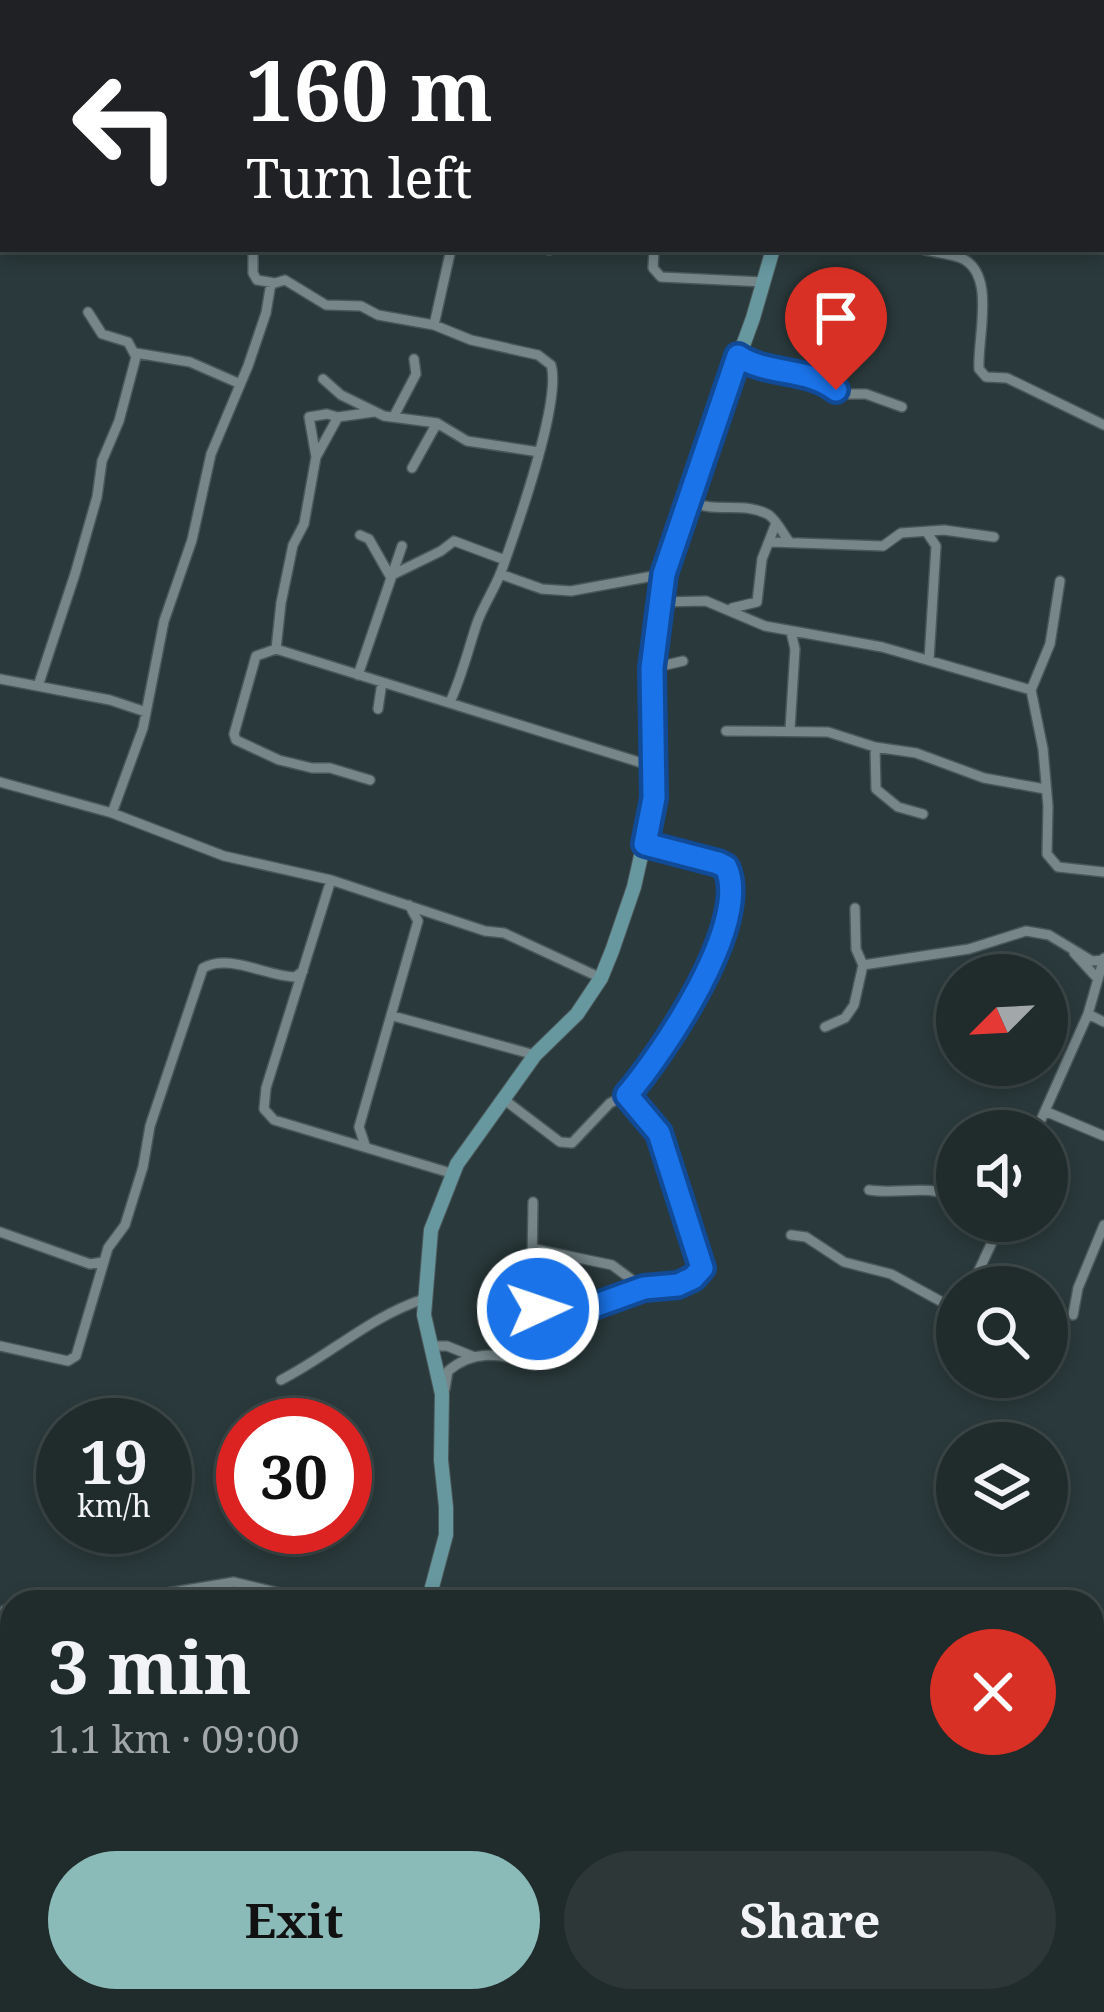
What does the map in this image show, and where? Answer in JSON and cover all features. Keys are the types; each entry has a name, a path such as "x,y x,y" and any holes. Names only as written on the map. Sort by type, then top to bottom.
{"street":[{"path":"253,252 254,276 272,283 285,280 326,305 361,306 378,315 434,325 471,340 547,359 554,384 538,452 505,560 450,702"},
{"path":"434,325 450,252"},
{"path":"654,252 653,268 661,277 765,282"},
{"path":"442,1406 424,1299 431,1230 457,1164 535,1055 577,1014 604,971 645,844 654,798 652,668 664,574 771,252"},
{"path":"935,252 964,259 982,283 979,369 986,377 1006,378 1104,425"},
{"path":"112,813 146,712 164,621 192,540 211,454 266,314 272,283"},
{"path":"88,312 102,334 128,342 136,352 190,362 238,382"},
{"path":"38,686 97,497 102,461 129,391 136,352"},
{"path":"738,356 755,366 795,372 849,394 866,394 902,407"},
{"path":"394,416 416,374 415,359"},
{"path":"323,379 340,395 374,412 437,423 467,441 538,452"},
{"path":"316,457 309,417 374,412"},
{"path":"276,649 280,603 293,545 304,524 316,457 338,417"},
{"path":"412,468 437,423"},
{"path":"689,500 706,507 747,507 766,514 788,540"},
{"path":"730,609 757,602 762,560 776,523"},
{"path":"771,542 883,546 902,533 944,530 994,537"},
{"path":"928,534 936,546 929,660"},
{"path":"360,535 369,539 390,576"},
{"path":"390,576 454,541 505,560"},
{"path":"358,676 402,546"},
{"path":"500,574 542,589 571,592 664,574"},
{"path":"1060,581 1050,644 1031,690 1041,723 1049,860 1058,867 1104,872"},
{"path":"659,602 706,601 758,624 850,640 1031,690"},
{"path":"790,729 795,649 791,632"},
{"path":"370,780 274,759 234,737 254,660 276,649 655,767"},
{"path":"652,668 683,661"},
{"path":"0,679 110,700 146,712"},
{"path":"378,709 382,682"},
{"path":"725,731 828,732 875,747 916,753 984,778 1045,789"},
{"path":"875,747 876,789 898,807 923,814"},
{"path":"0,782 112,813 224,856 331,880 485,932 503,933 584,970 604,971"},
{"path":"502,1098 566,1144 578,1138 610,1103 627,1095 688,1012 706,973 732,885 726,867 645,844"},
{"path":"331,880 263,1105 274,1120 454,1174"},
{"path":"326,897 348,886"},
{"path":"345,1141 358,1131 418,921 408,904"},
{"path":"825,1027 850,1013 863,965 856,949 855,908"},
{"path":"863,965 969,950 1027,931 1056,939 1097,978"},
{"path":"1048,1110 1088,1013 1104,959 1092,961 1074,953"},
{"path":"0,1346 73,1359 84,1337 108,1247 125,1225 150,1126 199,973 221,960 279,976 295,977 303,971"},
{"path":"1088,1013 1104,1022"},
{"path":"392,1016 535,1055"},
{"path":"627,1095 659,1133 683,1214 711,1272"},
{"path":"1068,1121 1104,1136"},
{"path":"358,1131 369,1148"},
{"path":"869,1190 894,1193 924,1187 936,1191"},
{"path":"432,1346 447,1346 472,1356 534,1359 541,1333 532,1265 533,1202"},
{"path":"1073,1315 1083,1274 1103,1230"},
{"path":"0,1232 90,1264 103,1262"},
{"path":"791,1235 806,1237 844,1262 892,1274 936,1299"},
{"path":"535,1249 612,1265 644,1288"},
{"path":"537,1300 552,1296 584,1307 644,1288 688,1281 699,1273 702,1260"},
{"path":"281,1380 309,1366 318,1354 358,1336 392,1309 424,1299"},
{"path":"431,1590 446,1534 445,1375 472,1356"},
{"path":"186,1590 234,1582 267,1590"}],"route":[{"path":"538,1309 537,1300 546,1296 578,1307 594,1306 644,1288 678,1285 702,1268 659,1133 627,1095 688,1012 723,925 732,885 726,867 718,863 645,844 654,798 652,668 659,602 669,549 738,356 755,366 828,383 836,390"}]}
